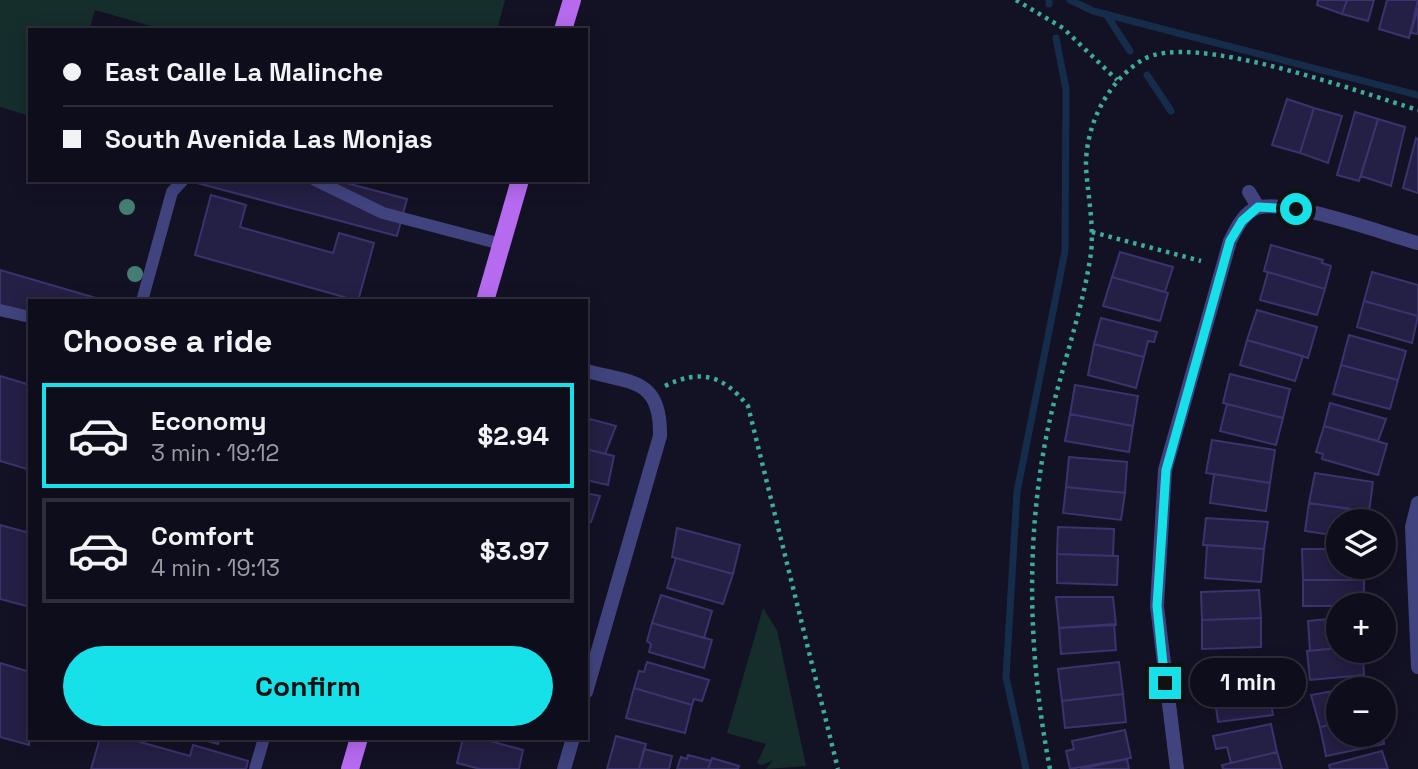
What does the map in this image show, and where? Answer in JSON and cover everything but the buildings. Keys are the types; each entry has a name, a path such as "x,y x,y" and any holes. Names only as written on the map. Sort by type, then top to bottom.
{"main road":[{"path":"564,28 572,0"},
{"path":"486,299 519,182"},
{"path":"350,769 358,740"}],"street":[{"path":"1249,192 1258,207"},
{"path":"1177,769 1157,606 1166,470 1230,241 1242,221 1258,207 1296,209 1418,243"},
{"path":"588,372 632,383 652,393 660,413 660,436 588,685"},
{"path":"1418,503 1412,527 1418,667"},
{"path":"564,769 572,740"}],"lane":[{"path":"143,299 172,192 181,182"},
{"path":"319,182 383,213 501,244"},
{"path":"0,310 28,317"},
{"path":"256,769 263,740"}],"path":[{"path":"1016,0 1063,28 1117,80"},
{"path":"1050,769 1040,719 1032,587 1038,487 1051,415 1091,253 1092,232 1086,167 1089,137 1102,104 1117,80 1143,59 1171,51 1253,62 1418,110"},
{"path":"1092,232 1201,261"},
{"path":"652,393 693,375 708,377 732,386 748,406 838,769"}],"green space":[{"path":"0,0 505,0 498,28 158,28 95,10 90,28 28,28 28,115 0,107"},
{"path":"763,608 777,630 806,766 766,769 773,760 762,765 757,763 766,744 727,733"}],"waterway":[{"path":"1070,0 1093,11 1418,95"},
{"path":"1106,14 1130,51"},
{"path":"1026,769 1006,677 1017,492 1065,251 1066,89 1056,38"},
{"path":"1147,75 1171,111"}],"route":[{"path":"1165,683 1157,606 1166,470 1230,241 1242,221 1258,207 1296,209"}]}
